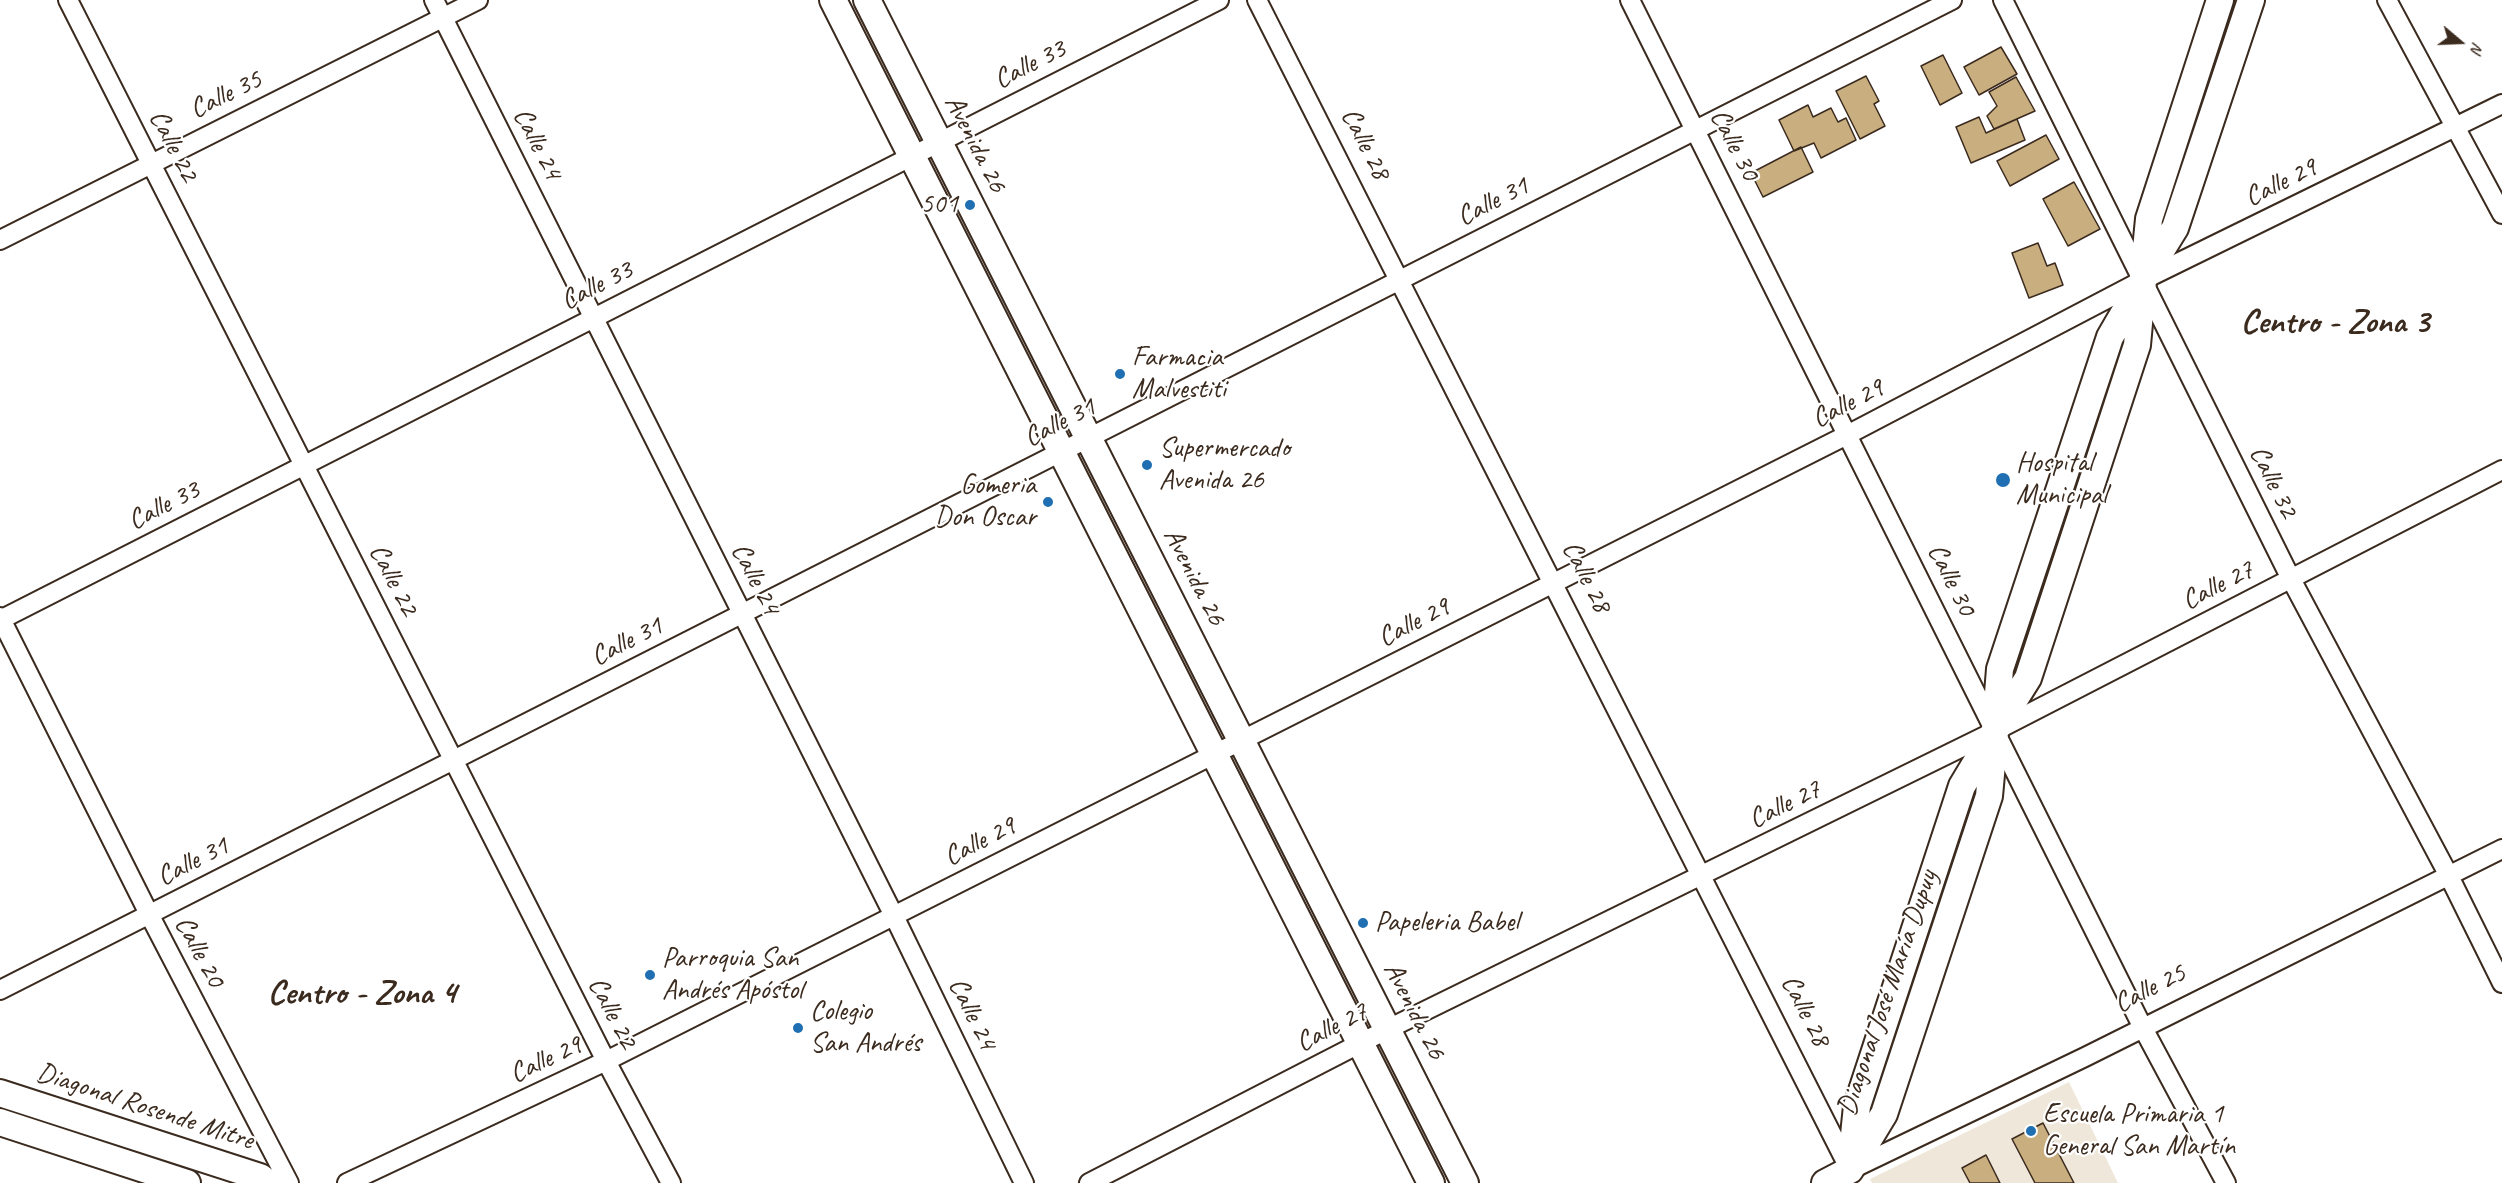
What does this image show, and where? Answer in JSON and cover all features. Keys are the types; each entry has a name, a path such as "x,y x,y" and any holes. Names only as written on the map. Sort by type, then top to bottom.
{"main road":[{"path":"833,0 1431,1183"},
{"name":"Avenida 26","path":"867,0 1466,1183"},
{"name":"Diagonal José María Dupuy","path":"1854,1177 1884,1114 1989,796 1995,731 2028,678 2137,345 2148,219 2220,0"},
{"name":"Diagonal José María Dupuy","path":"2143,280 2175,228 2251,0"},
{"name":"Diagonal Rosende Mitre","path":"0,1093 260,1177 268,1183"},
{"name":"Diagonal Rosende Mitre","path":"0,1122 187,1183"},
{"name":"Calle 25","path":"1825,1183 1854,1177"}],"street":[{"name":"Calle 22","path":"68,0 606,1061 671,1183"},
{"name":"Calle 24","path":"434,0 894,916 1024,1183"},
{"name":"Calle 35","path":"0,240 151,162 478,0"},
{"name":"Calle 33","path":"0,619 1219,0"},
{"name":"Calle 28","path":"1257,0 1854,1177"},
{"name":"Calle 30","path":"1630,0 2144,1028 2226,1183"},
{"name":"Calle 31","path":"0,990 1952,0"},
{"name":"Calle 32","path":"2003,0 2291,579 2449,876 2502,983"},
{"path":"2388,0 2502,214"},
{"name":"Calle 29","path":"347,1183 606,1061 1849,434 2143,280 2502,104"},
{"name":"Calle 27","path":"1089,1183 1388,1029 1995,731 2502,470"},
{"name":"Calle 20","path":"0,619 149,914 289,1183"},
{"name":"Calle 25","path":"1854,1177 2144,1028 2502,849"}],"shaded area":[{"name":"Escuela Primaria 1 General San Martín","path":"2069,1082 2118,1183 1872,1183 1870,1179"}],"building":[{"path":"2001,47 2017,74 1979,95 1964,67"},
{"path":"1943,55 1962,93 1940,105 1921,66"},
{"path":"1866,76 1879,101 1874,104 1885,126 1860,139 1836,91"},
{"path":"2016,77 2035,111 1994,129 1987,116 1997,106 1989,92"},
{"path":"1808,105 1813,117 1831,108 1838,122 1846,118 1856,140 1821,158 1814,143 1794,151 1779,120"},
{"path":"1979,117 1986,133 2017,119 2025,140 1971,163 1956,127"},
{"path":"2046,135 2059,159 2010,186 1997,161"},
{"path":"1801,147 1813,172 1763,197 1751,173"},
{"path":"2074,182 2100,229 2068,246 2043,199"},
{"path":"2038,243 2047,266 2055,263 2063,285 2029,298 2012,253"},
{"path":"2043,1123 2074,1183 2035,1183 2012,1139"},
{"path":"1986,1155 2000,1183 1970,1183 1962,1168"}],"place":[{"name":"501","path":"970,205"},
{"name":"Farmacia Malvestiti","path":"1120,374"},
{"name":"Supermercado Avenida 26","path":"1147,465"},
{"name":"Hospital Municipal","path":"2003,480"},
{"name":"Gomeria Don Oscar","path":"1048,502"},
{"name":"Papeleria Babel","path":"1363,923"},
{"name":"Parroquia San Andrés Apóstol","path":"650,975"},
{"name":"Colegio San Andrés","path":"798,1028"},
{"name":"Escuela Primaria 1 General San Martín","path":"2031,1131"}],"district":[{"name":"Centro - Zona 3","path":"2335,323"},
{"name":"Centro - Zona 4","path":"362,994"}]}
